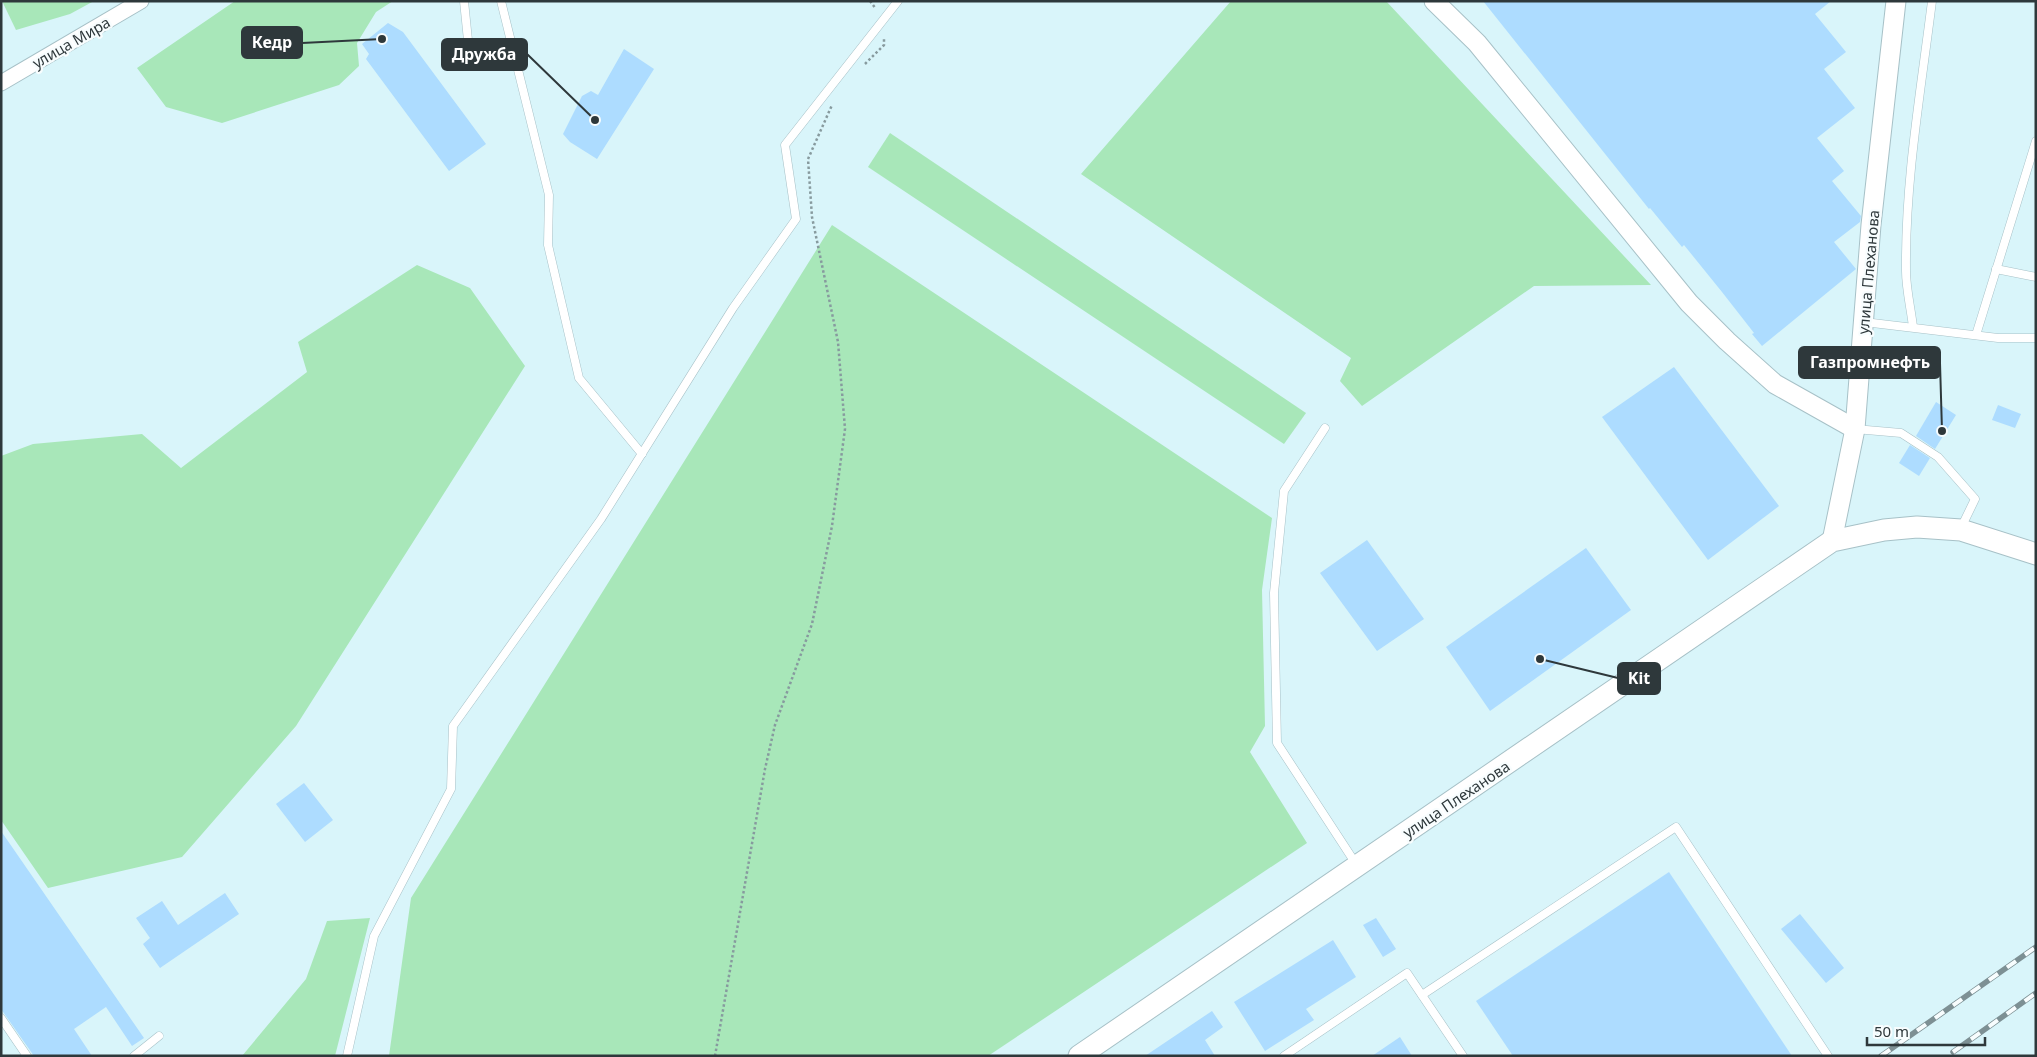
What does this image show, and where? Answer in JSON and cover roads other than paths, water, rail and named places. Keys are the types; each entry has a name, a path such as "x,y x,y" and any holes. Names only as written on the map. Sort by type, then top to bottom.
{"main road":[{"name":"улица Плеханова","path":"1079,1056 1832,541 1884,530 1917,527 1961,530 2036,554"}],"street":[{"name":"улица Мира","path":"1,83 141,1"},
{"path":"1434,1 1477,43 1695,309 1775,384 1855,428"},
{"name":"улица Плеханова","path":"1832,541 1855,428 1871,225 1896,1"}],"lane":[{"path":"464,1 470,60"},
{"path":"501,1 549,196 548,245 579,378 642,454"},
{"path":"347,1056 374,936 451,789 452,726 601,519 733,308 796,219 785,145 898,1"},
{"path":"1913,327 1906,272 1908,216 1912,157 1932,1"},
{"path":"1976,335 2036,141"},
{"path":"1996,269 2036,276"},
{"path":"1864,322 1998,338 2036,338"},
{"path":"1325,428 1284,491 1274,593 1278,743 1357,866"},
{"path":"1855,428 1901,433 1938,456 1975,499 1961,530"},
{"path":"1422,995 1676,826 1828,1056"},
{"path":"1284,1056 1407,973 1462,1056"},
{"path":"1,1018 27,1056"},
{"path":"134,1056 159,1036"}],"railway":[{"path":"1881,1056 2036,947"},
{"path":"1953,1052 2036,993"}],"place":[{"name":"Кедр","path":"382,39"},
{"name":"Дружба","path":"595,120"},
{"name":"Газпромнефть","path":"1942,431"},
{"name":"Kit","path":"1540,659"}]}
